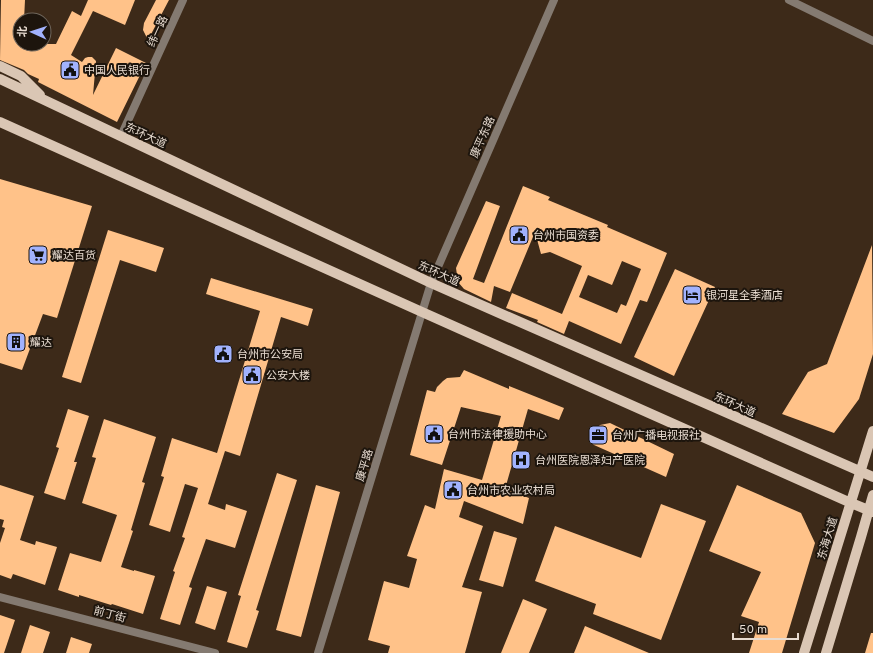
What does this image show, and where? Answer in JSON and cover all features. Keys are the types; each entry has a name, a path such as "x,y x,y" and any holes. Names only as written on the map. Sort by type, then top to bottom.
{"main road":[{"path":"0,66 21,76 46,100"},
{"name":"东环大道","path":"0,79 431,283 873,477"},
{"path":"2,124 871,511"},
{"name":"东海大道","path":"804,653 873,431"},
{"path":"826,653 861,537 871,511 873,495"}],"street":[{"name":"纬一路","path":"121,136 183,0"},
{"name":"康平东路","path":"431,283 554,0"},
{"path":"789,0 873,40"},
{"name":"康平路","path":"318,653 431,283"},
{"name":"前丁街","path":"0,597 214,653"}],"building":[{"name":"中国人民银行","path":"1,0 25,0 24,12 12,12 12,52 52,52 52,44 56,44 72,11 81,16 88,0 135,0 125,25 93,11 71,55 82,62 88,57 92,57 96,61 93,95 116,48 146,63 117,122 38,82 39,79 28,74 24,70 0,60"},
{"path":"156,0 169,0 148,40 143,30 144,23"},
{"name":"耀达百货","path":"0,179 92,206 57,318 43,314 22,370 0,363"},
{"path":"523,186 550,197 548,200 608,225 607,227 667,253 647,302 640,300 621,344 569,321 564,334 537,322 538,320 506,308 512,293 562,314 582,266 550,252 541,254 535,232 510,292 494,286 491,302 464,289 458,282 456,268 486,201 500,206 473,279 484,283","holes":["622,261 641,269 626,306 621,304 617,313 579,297 588,275 612,285"]},
{"path":"108,230 164,248 156,272 120,260 81,383 62,377"},
{"path":"872,245 873,354 859,399 834,433 782,414 808,372 827,364"},
{"path":"675,269 715,287 674,376 634,357"},
{"path":"211,278 313,309 308,326 281,317 240,456 225,451 208,504 225,510 226,504 247,511 235,548 206,539 189,587 192,588 180,625 160,619 175,572 173,571 185,538 182,537 198,488 185,484 170,532 149,525 164,477 161,476 172,438 217,453 260,311 206,294"},
{"path":"464,370 509,389 509,386 564,408 559,420 528,409 505,489 529,498 523,524 464,501 459,517 483,526 462,587 482,592 465,653 388,653 390,646 368,640 384,581 409,588 417,559 407,556 425,505 435,509 444,469 482,480 501,416 461,407 442,465 410,455 427,390 435,392 437,387 443,381 447,378 460,377"},
{"path":"68,409 89,416 74,462 77,462 65,500 44,493 59,448 56,447"},
{"path":"104,419 156,437 142,482 145,483 131,530 133,531 121,567 155,576 143,614 112,604 111,605 79,595 79,597 58,590 70,553 101,562 117,515 82,503 96,458 92,457"},
{"path":"610,423 674,454 666,477 590,442 593,431 600,425"},
{"path":"277,473 297,480 256,610 259,611 247,648 227,642 241,596 238,595"},
{"path":"0,485 34,496 20,540 35,545 36,541 57,547 45,585 13,574 11,579 0,575 0,543 5,528 2,527 4,520 0,519"},
{"path":"316,485 340,492 301,637 276,630"},
{"path":"737,485 801,513 815,543 782,653 749,653 759,622 741,616 761,572 709,551"},
{"path":"661,504 706,521 661,640 593,614 596,604 535,581 555,526 641,558"},
{"path":"494,531 517,538 503,587 479,580"},
{"path":"207,586 227,592 215,630 195,623"},
{"path":"523,599 547,609 529,653 501,653"},
{"path":"0,615 15,620 4,653 0,653"},
{"path":"30,625 50,632 43,653 21,653"},
{"path":"585,626 649,653 574,653"},
{"path":"871,633 873,633 873,653 865,653"},
{"path":"71,637 92,644 89,653 66,653"}],"place":[{"name":"中国人民银行","path":"70,70"},
{"name":"台州市国资委","path":"519,235"},
{"name":"耀达百货","path":"38,255"},
{"name":"银河星全季酒店","path":"692,295"},
{"name":"耀达","path":"16,342"},
{"name":"台州市公安局","path":"223,354"},
{"name":"公安大楼","path":"252,375"},
{"name":"台州市法律援助中心","path":"434,434"},
{"name":"台州广播电视报社","path":"598,435"},
{"name":"台州医院恩泽妇产医院","path":"521,460"},
{"name":"台州市农业农村局","path":"453,490"}]}
